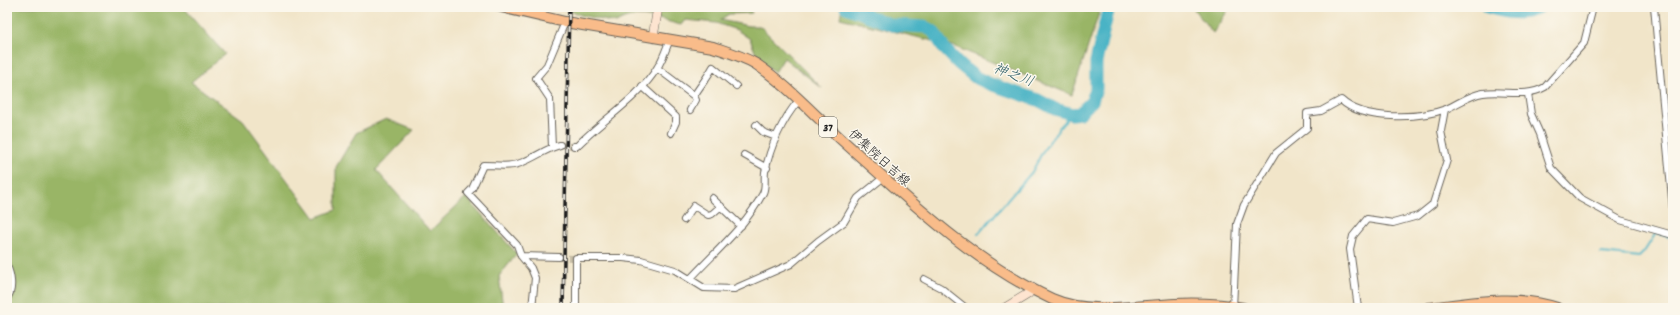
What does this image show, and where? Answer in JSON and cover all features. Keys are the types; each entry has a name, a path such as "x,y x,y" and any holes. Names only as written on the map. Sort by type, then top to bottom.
{"main road":[{"name":"伊集院日吉線","path":"501,7 565,22 713,47 735,54 755,64 768,73 956,240 1052,299 1082,307 1126,308 1176,304 1236,307"},
{"path":"1428,308 1473,303 1522,301 1535,302 1557,308"}],"street":[{"path":"653,37 658,7"},
{"path":"1236,307 1237,224 1244,205 1276,153 1307,128 1307,112 1321,111 1341,100 1347,105 1370,114 1418,115 1445,109 1482,93 1515,92 1528,94 1545,87 1579,49 1587,34 1592,7"},
{"path":"1654,7 1673,210"},
{"path":"552,147 550,99 536,78 547,64 565,22"},
{"path":"574,146 577,146 642,86 657,68 670,39"},
{"path":"694,96 699,87 703,85 712,67 736,86"},
{"path":"657,68 694,96 696,100 690,110"},
{"path":"642,86 676,117 676,122 671,132"},
{"path":"1528,94 1531,114 1540,134 1551,168 1580,198 1620,220 1673,235"},
{"path":"690,279 741,226 764,192 767,168 776,138 798,100"},
{"path":"1358,308 1350,249 1353,236 1367,220 1393,223 1418,216 1433,204 1448,160 1441,131 1445,109"},
{"path":"756,125 763,132 776,138"},
{"path":"532,308 535,278 531,268 521,256 517,245 468,193 472,189 483,165 511,165 522,163 552,147 560,145"},
{"path":"744,155 767,168"},
{"path":"576,308 574,258 623,258 641,260 675,270 704,288 734,289 791,264 818,241 844,222 858,198 884,177"},
{"path":"712,198 741,226"},
{"path":"684,220 694,206 708,214 712,214 721,206"},
{"path":"521,256 560,257"},
{"path":"7,266 11,282 9,296 7,298"},
{"path":"924,279 942,288 966,308"},
{"path":"1006,308 1028,294 1032,288"}],"green space":[{"path":"7,7 180,7 185,9 225,54 191,82 243,120 315,218 336,210 336,167 356,133 386,119 414,130 376,170 430,231 466,197 517,254 499,276 503,308 7,308"},
{"path":"560,7 750,7 752,13 729,14 720,20 749,26 760,26 822,88 784,58 775,72 758,59 750,39 737,30 716,23 685,20 681,25 656,18 640,16 624,19 616,23 581,15"},
{"path":"842,7 1101,7 1072,95 953,46 840,18"},
{"path":"1192,7 1230,7 1213,33"}],"waterway":[{"name":"神之川","path":"846,7 892,25 925,27 933,31 944,48 959,64 975,77 990,84 1038,100 1055,109 1072,114 1080,113 1092,101 1096,89 1096,62 1109,7"},
{"name":"神之川","path":"1487,7 1513,13 1527,12 1539,7"},
{"path":"978,234 1032,172 1043,151 1059,128 1072,114"},
{"path":"1601,253 1639,257 1656,233 1673,238"}],"tunnel":[{"path":"560,145 574,146"},
{"path":"559,257 573,258"}],"railway":[{"path":"563,308 569,7"}]}
